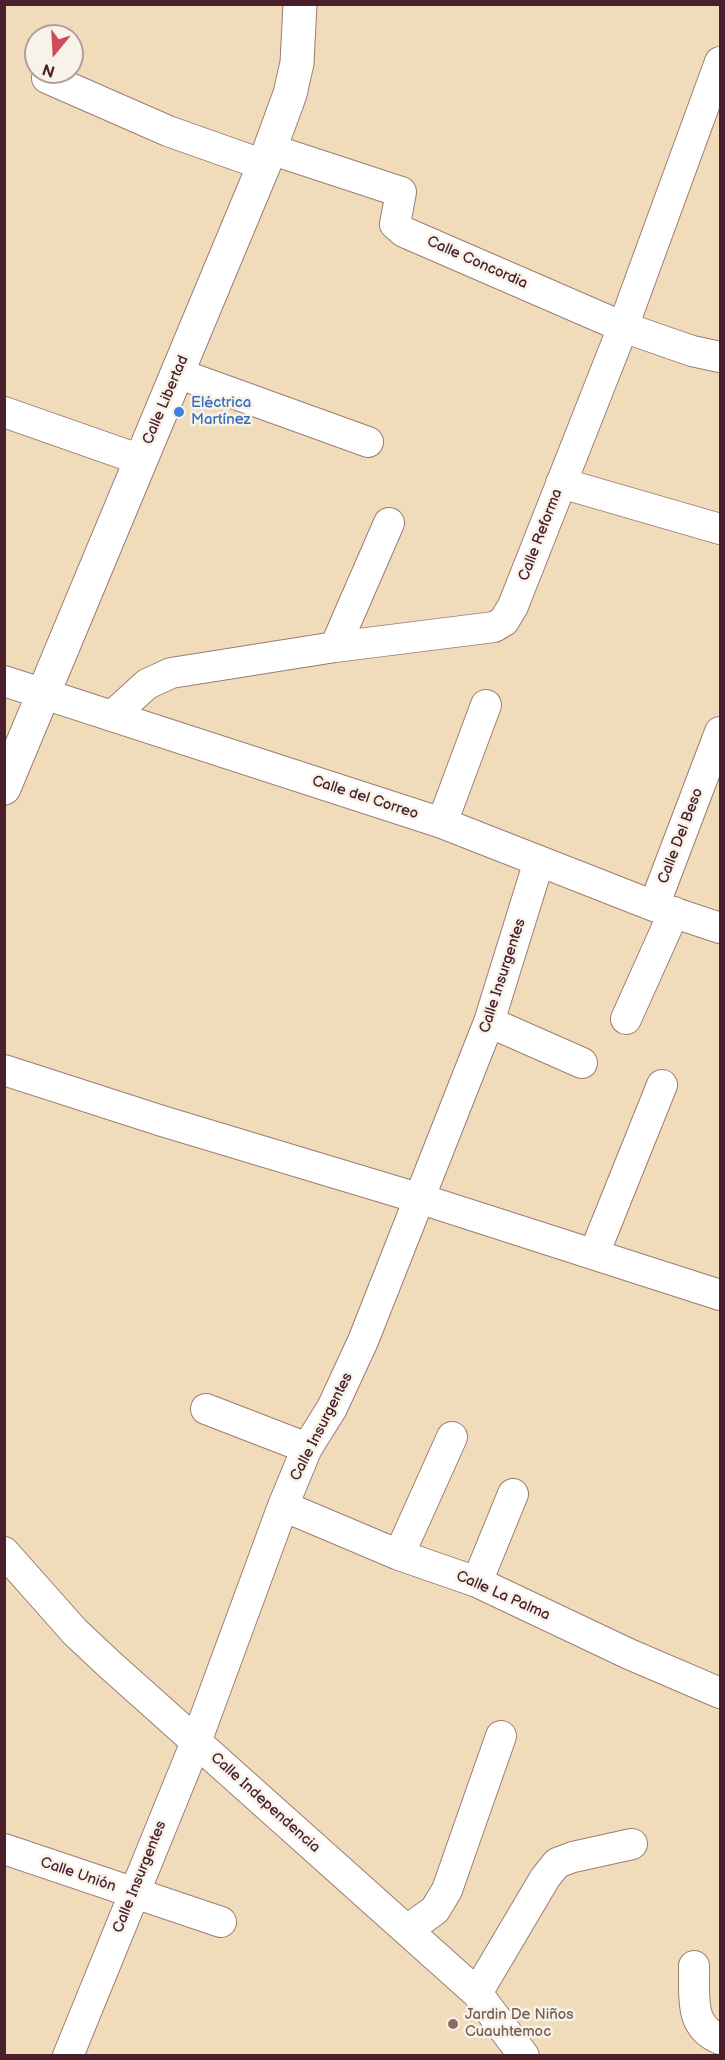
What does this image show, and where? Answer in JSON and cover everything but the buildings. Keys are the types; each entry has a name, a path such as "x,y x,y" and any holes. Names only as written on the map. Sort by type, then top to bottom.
{"main road":[{"name":"Calle Libertad","path":"4,788 267,157 290,94 297,63 300,4"}],"street":[{"name":"Calle Reforma","path":"112,716 147,684 171,673 335,647 494,627 504,621 513,606 623,327 720,62"},
{"path":"61,84 168,131 267,157"},
{"name":"Calle Concordia","path":"267,157 400,192 395,224 404,232 623,327 692,351 720,357"},
{"path":"177,373 368,442"},
{"path":"4,412 141,460"},
{"path":"561,483 720,529"},
{"path":"335,647 389,523"},
{"name":"Calle del Correo","path":"4,681 442,823 664,909 720,928"},
{"path":"442,823 486,705"},
{"name":"Calle Del Beso","path":"626,1018 664,909 720,732"},
{"name":"Calle Insurgentes","path":"68,2055 196,1742 283,1506 307,1448 332,1408 358,1352 489,1022 539,861"},
{"path":"489,1022 582,1063"},
{"path":"4,1071 418,1198 720,1295"},
{"path":"594,1254 662,1085"},
{"path":"206,1409 307,1448"},
{"path":"399,1555 452,1437"},
{"path":"477,1582 513,1494"},
{"name":"Calle La Palma","path":"283,1506 399,1555 477,1582 628,1654 720,1693"},
{"name":"Calle Independencia","path":"4,1552 75,1632 477,1993 524,2055"},
{"path":"406,1930 435,1910 447,1890 501,1736"},
{"path":"477,1993 545,1878 557,1863 573,1857 632,1844"},
{"name":"Calle Unión","path":"4,1849 221,1922"},
{"path":"694,1965 695,2012 700,2026 712,2036 720,2039"}],"place":[{"name":"Eléctrica Martínez","path":"179,412"},
{"name":"Jardin De Niños Cuauhtemoc","path":"453,2024"}]}
